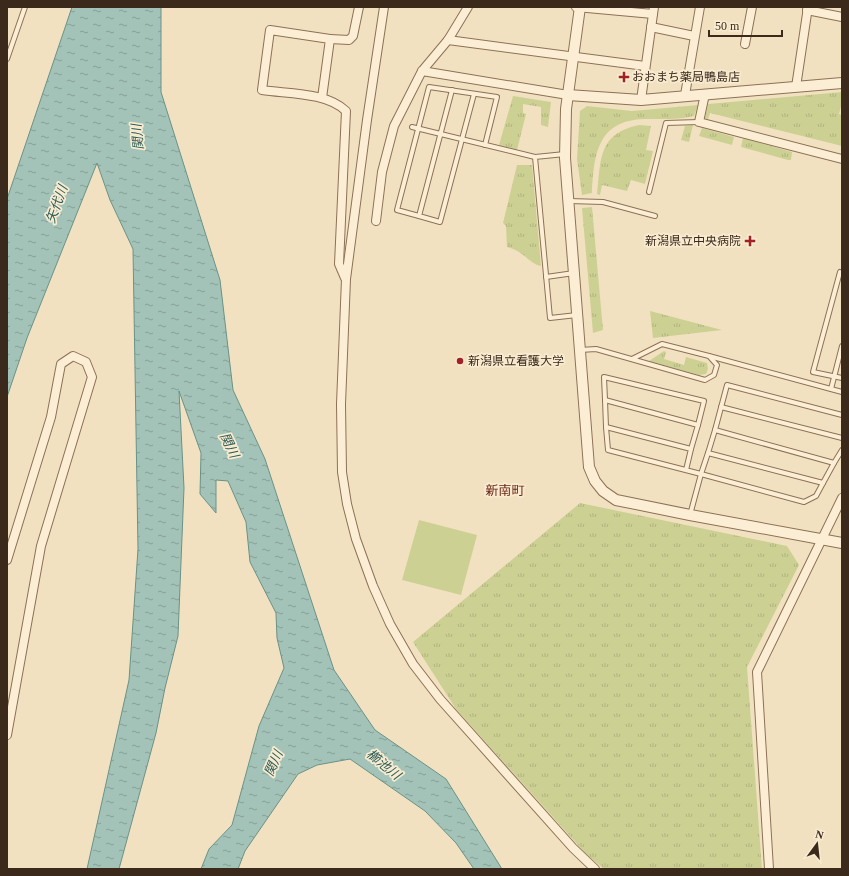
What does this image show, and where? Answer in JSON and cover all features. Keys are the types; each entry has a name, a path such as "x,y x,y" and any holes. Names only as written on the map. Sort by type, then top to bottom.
{"street":[{"path":"346,279 339,264 346,111 340,104 322,98 262,90 270,30 330,39 349,40 353,36 359,7"},
{"path":"384,7 346,279 341,404 342,472 347,504 356,539 373,586 390,624 413,664 440,699 573,848 595,869"},
{"path":"376,221 382,172 394,126 422,71 448,40 468,7"},
{"path":"641,100 653,10 579,7 574,58 568,94 565,154 589,467 595,481 604,491 616,500 690,515 842,542"},
{"path":"685,95 700,7"},
{"path":"745,44 752,7"},
{"path":"796,87 807,8 842,17"},
{"path":"651,27 694,36"},
{"path":"322,98 330,39"},
{"path":"448,40 574,58 645,66"},
{"path":"422,71 568,94 641,100 685,95 842,83"},
{"path":"706,94 699,122 842,159"},
{"path":"7,560 51,417 61,364 73,356 86,362 92,377 41,546 7,735"},
{"path":"771,869 757,672 842,498"}],"lane":[{"path":"7,59 25,7"},
{"path":"474,94 440,222 397,210 429,87 497,97 485,145"},
{"path":"419,216 452,90"},
{"path":"649,192 666,124 699,122"},
{"path":"412,127 535,157 565,154"},
{"path":"535,157 550,318 577,315"},
{"path":"568,201 603,202 655,216"},
{"path":"842,273 840,272 813,372 842,378"},
{"path":"546,277 574,273"},
{"path":"632,360 662,344 842,392"},
{"path":"831,389 842,346"},
{"path":"580,350 596,349 705,380 714,375 716,365 709,356"},
{"path":"686,470 704,402 604,377 608,450 804,502 816,496 842,450"},
{"path":"690,515 722,407 727,385 842,415"},
{"path":"605,400 698,425"},
{"path":"722,407 842,438"},
{"path":"606,427 691,449"},
{"path":"715,430 834,462"},
{"path":"708,453 823,483"}],"green space":[{"path":"842,92 842,103 839,114 842,115 842,146 710,113 708,119 705,118 708,104"},
{"path":"513,96 551,102 548,127 541,125 541,107 523,104 523,113 526,114 517,150 499,145"},
{"path":"698,105 694,116 676,119 645,119 629,121 617,126 608,133 601,142 594,166 592,193 582,195 577,159 580,111 587,106 632,111"},
{"path":"639,125 651,126 646,150 653,151 645,184 631,180 627,191 602,185 600,195 597,194 599,169 604,149 609,141 616,135 626,129"},
{"path":"693,125 689,142 681,140 685,126"},
{"path":"702,128 734,137 732,145 699,136"},
{"path":"743,138 792,152 791,160 741,147"},
{"path":"517,165 532,165 541,266 518,251 507,247 506,226 503,223"},
{"path":"592,207 603,330 593,333 582,208"},
{"path":"650,311 722,330 653,338"},
{"path":"664,351 666,352 664,359 684,365 686,357 707,363 708,369 706,374 699,375 649,361"},
{"path":"580,503 787,546 799,565 747,667 762,869 604,869 586,854 456,709 413,642"},
{"path":"419,520 477,535 461,595 402,580"}],"water":[{"path":"72,7 161,7 161,92 220,280 233,390 265,459 334,670 375,730 446,779 502,869 474,869 456,843 425,811 350,759 317,765 298,774 245,851 238,869 201,869 209,849 232,825 259,726 284,668 277,638 276,613 250,562 246,522 228,481 216,480 216,513 200,494 201,453 179,391 184,488 178,636 156,733 119,869 87,869 129,680 138,549 133,249 110,200 97,163 27,338 7,397 7,199"}],"place":[{"name":"おおまち薬局鴨島店","path":"624,77"},
{"name":"新潟県立中央病院","path":"750,241"},
{"name":"新潟県立看護大学","path":"460,361"}],"district":[{"name":"新南町","path":"505,490"}],"water label":[{"name":"関川","path":"137,137"},
{"name":"矢代川","path":"56,204"},
{"name":"関川","path":"230,445"},
{"name":"関川","path":"273,763"},
{"name":"櫛池川","path":"384,764"}]}
